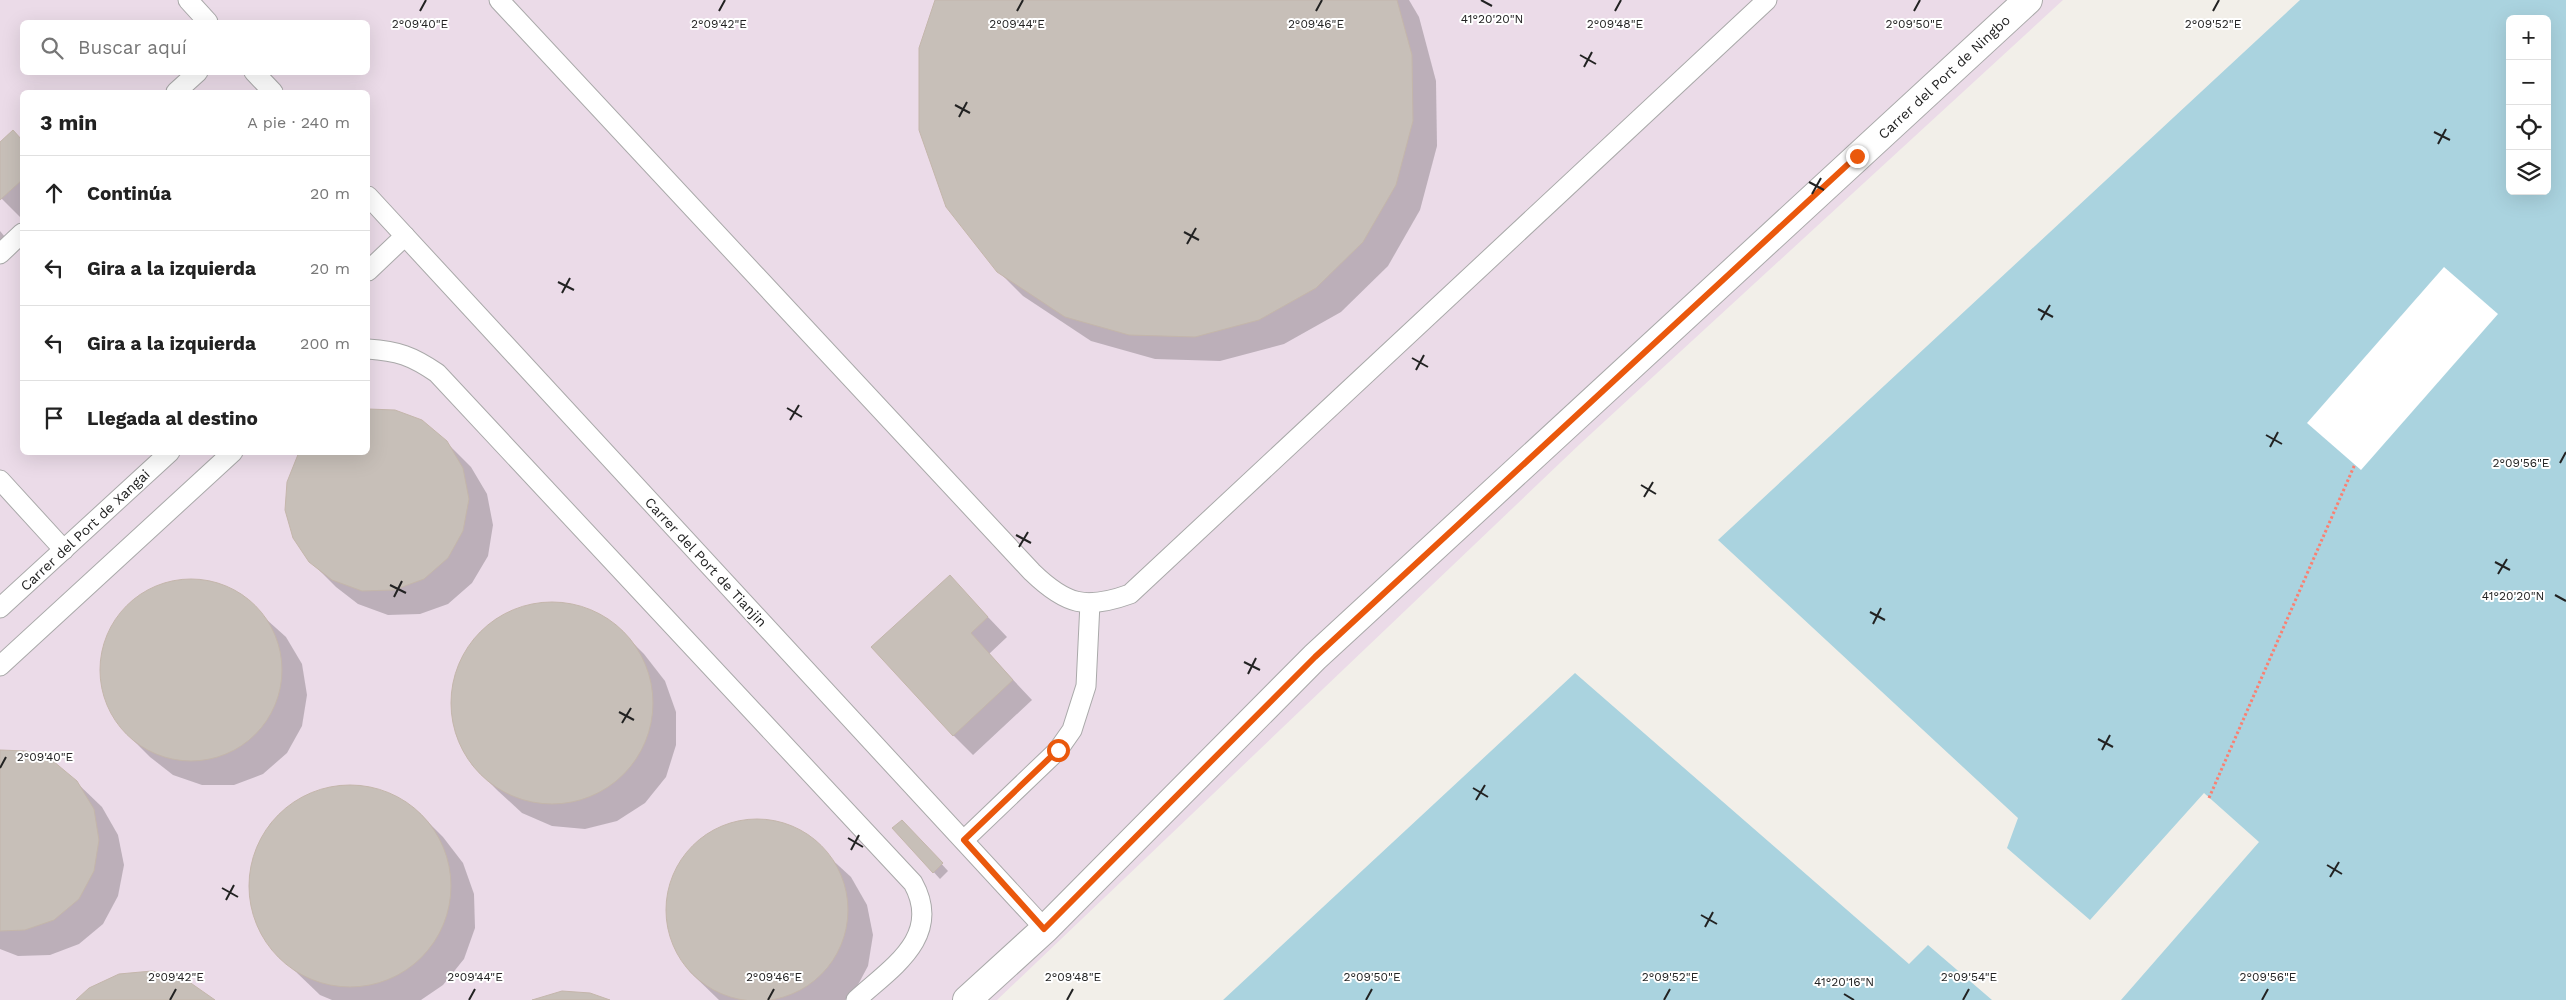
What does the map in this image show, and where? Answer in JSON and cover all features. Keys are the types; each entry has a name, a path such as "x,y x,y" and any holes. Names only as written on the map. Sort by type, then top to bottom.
{"street":[{"name":"Carrer del Port de Ningbo","path":"968,1000 1044,929 1315,657 2028,0"}],"lane":[{"path":"188,0 206,20"},
{"path":"499,0 1032,572 1053,593 1090,603 1107,602 1130,594 1767,0"},
{"path":"178,90 195,75"},
{"path":"257,75 271,90"},
{"name":"Carrer del Port de Tianjin","path":"370,198 964,840 1044,929"},
{"path":"0,254 20,235"},
{"path":"370,269 405,236"},
{"path":"370,349 394,351 416,359 437,373 913,884 922,899 923,916 919,934 908,952 856,1000"},
{"name":"Carrer del Port de Xangai","path":"0,608 167,455"},
{"path":"0,666 230,455"},
{"path":"0,480 64,550"},
{"path":"964,840 1058,750 1072,730 1086,686 1090,603"}],"path":[{"path":"2210,798 2355,464"}],"shaded area":[{"path":"0,0 2063,0 1581,443 997,1000 0,1000"}],"water":[{"path":"2300,0 2566,0 2566,1000 2121,1000 2259,842 2204,793 2090,920 2007,848 2018,818 1718,540"},
{"path":"1575,673 1909,964 1928,945 1992,1000 1223,1000"}],"pier":[{"path":"2444,267 2498,314 2361,470 2307,423"}],"building":[{"path":"935,0 1397,0 1412,55 1413,121 1396,185 1363,242 1316,288 1259,320 1195,337 1129,335 1065,317 997,272 946,207 919,130 919,48"},
{"path":"13,130 20,138 20,182 0,200 0,142"},
{"path":"370,409 395,410 422,420 447,441 463,468 469,499 463,531 448,558 424,579 394,590 362,591 332,580 309,562 293,538 285,510 287,482 298,455 370,455"},
{"path":"950,575 988,617 971,633 1013,680 953,736 871,647"},
{"path":"200,579 226,586 242,594 261,612 275,635 282,661 282,679 275,705 267,721 249,740 242,746 217,757 200,761 182,761 156,754 140,746 115,721 107,705 102,688 100,661 107,635 115,619 140,594 156,586 173,581"},
{"path":"552,602 581,606 600,614 616,625 630,639 641,655 649,674 653,703 649,732 641,751 630,767 616,781 600,792 581,800 552,804 523,800 504,792 488,781 474,767 463,751 455,732 451,703 455,674 463,655 474,639 488,625 504,614 523,606"},
{"path":"0,750 26,751 53,761 77,781 94,809 99,840 94,871 79,899 54,920 25,930 0,931"},
{"path":"350,785 370,787 398,797 414,808 428,822 443,847 449,866 451,886 449,906 439,934 428,950 414,964 389,979 370,985 350,987 330,985 302,975 286,964 272,950 257,925 251,906 249,886 251,866 261,838 272,822 286,808 311,793 330,787"},
{"path":"766,819 792,826 808,834 827,852 841,875 848,901 848,919 841,945 833,961 815,980 808,986 783,997 766,1001 748,1001 722,994 706,986 681,961 673,945 668,928 666,901 673,875 681,859 706,834 722,826 739,821"},
{"path":"902,820 943,863 933,873 892,828"},
{"path":"152,971 185,979 215,1000 76,1000 89,988 119,974"},
{"path":"562,991 590,993 610,1000 532,1000"}],"route":[{"path":"1058,750 964,840 1044,929 1315,657 1857,156"}]}
